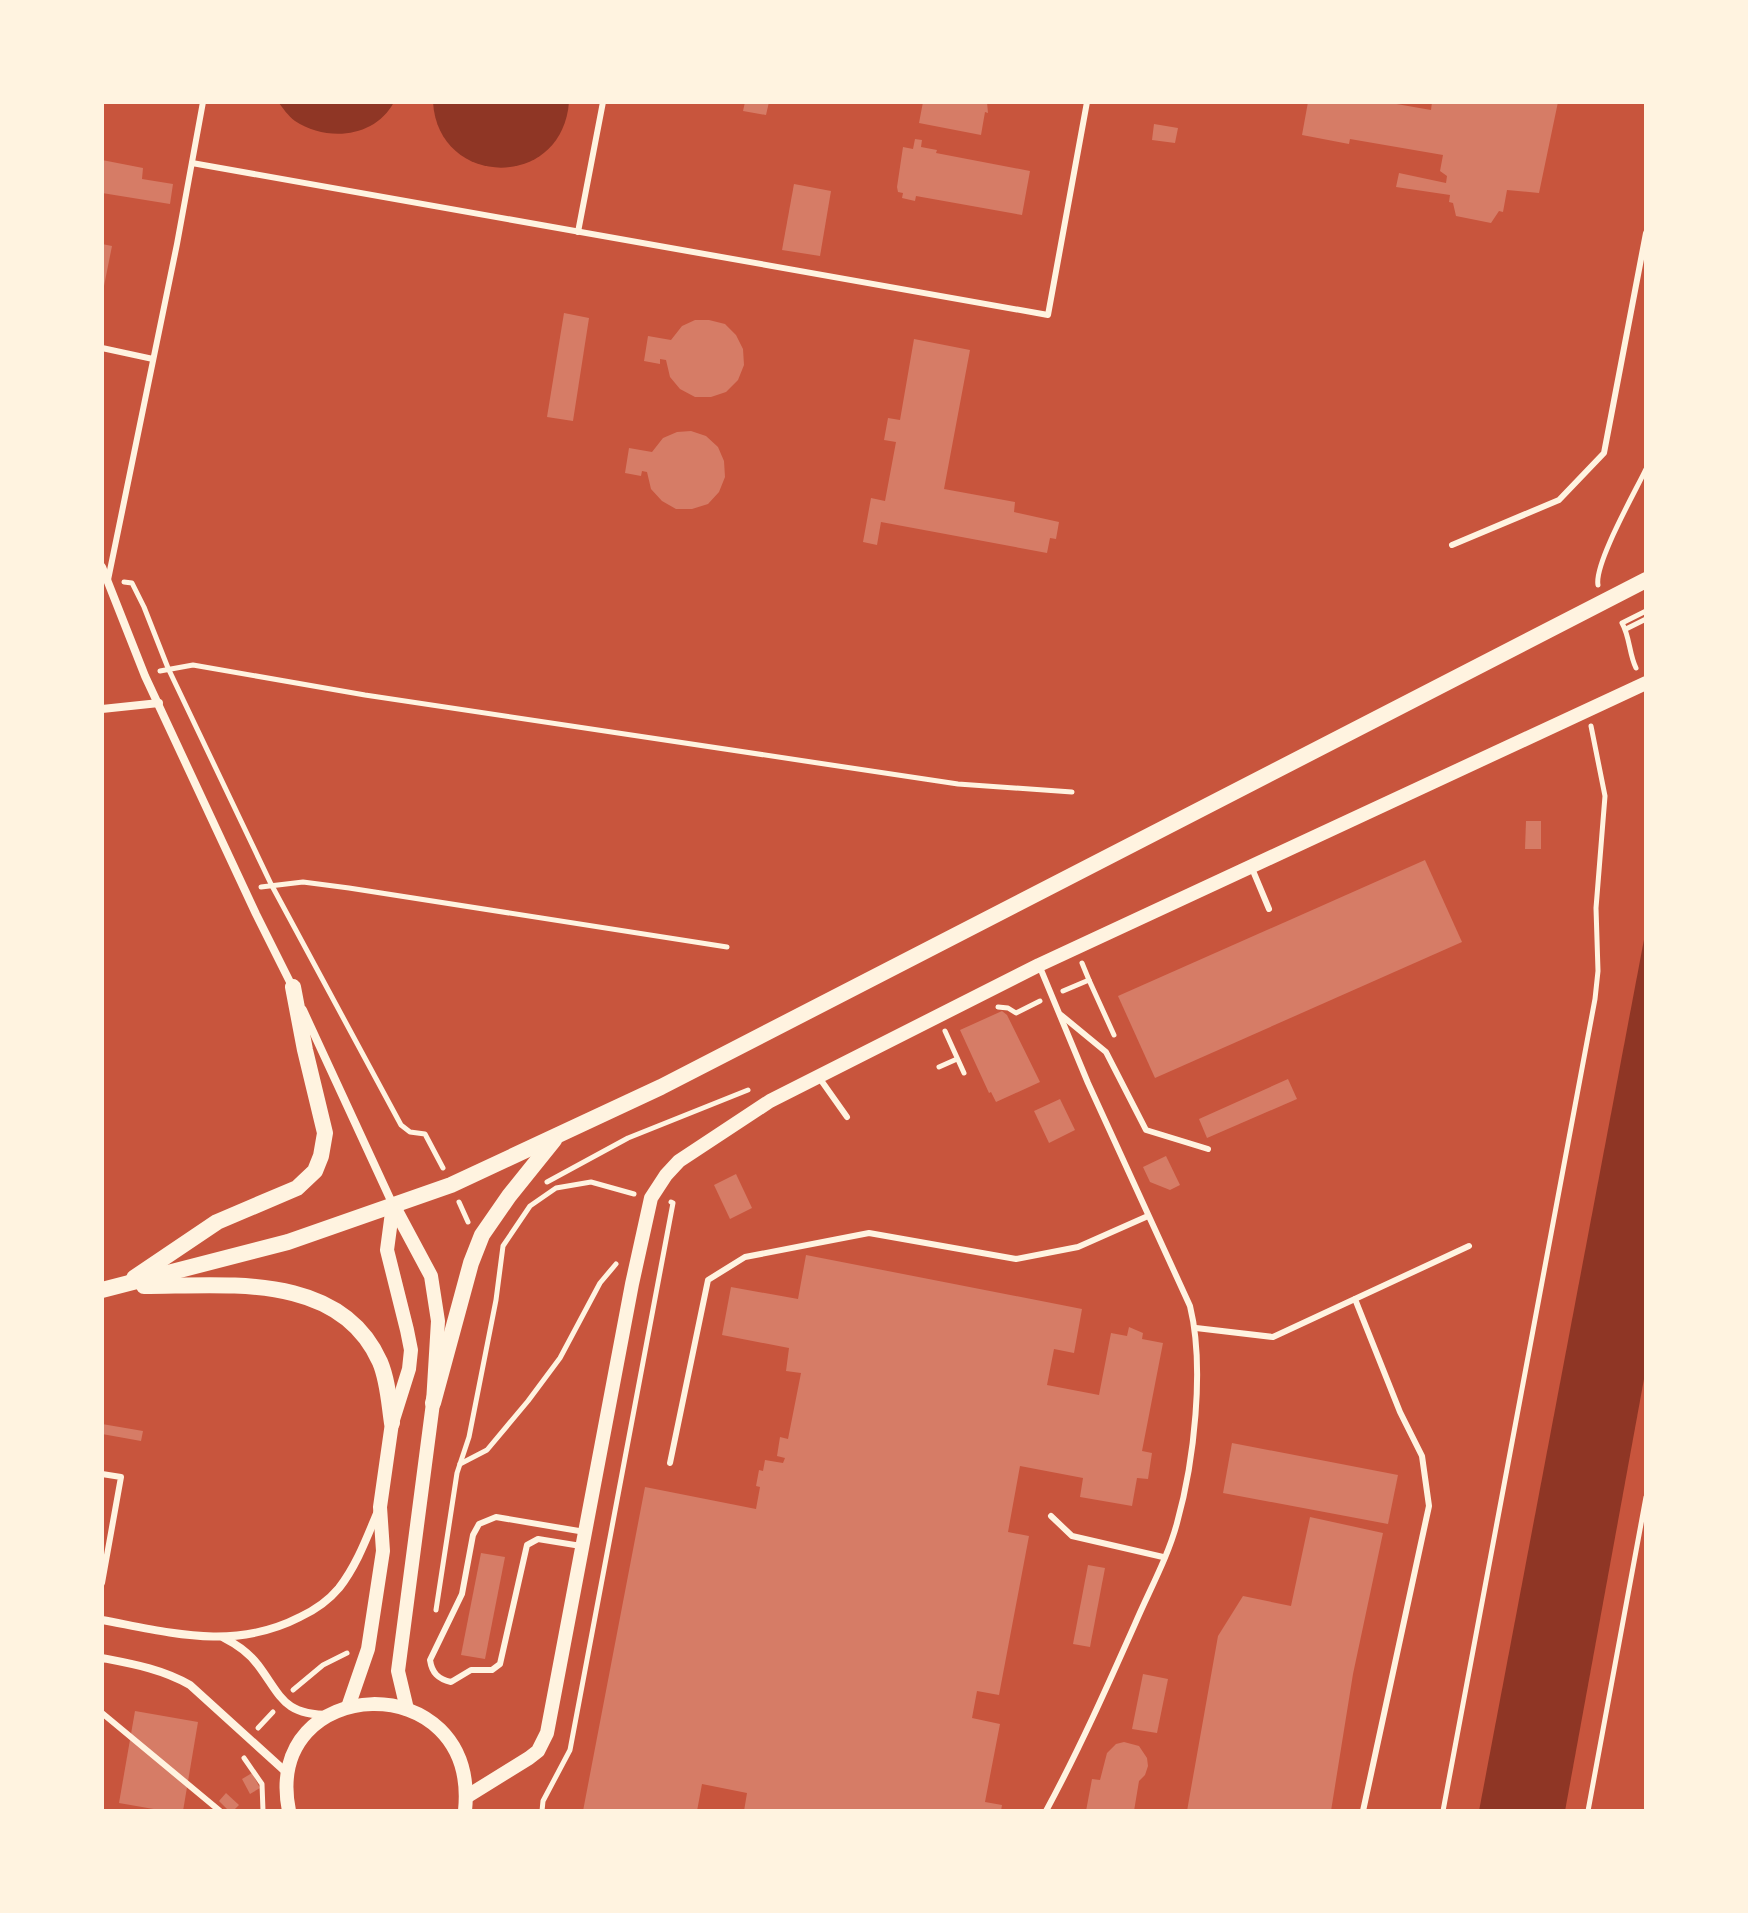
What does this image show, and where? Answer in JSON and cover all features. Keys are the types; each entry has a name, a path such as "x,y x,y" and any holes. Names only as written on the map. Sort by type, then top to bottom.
{"main road":[{"path":"102,1290 288,1242 451,1185 661,1087 1646,580"},
{"path":"122,1286 217,1222 297,1188 315,1171 325,1133 293,987"},
{"path":"433,1403 471,1263 482,1235 500,1207 558,1135"},
{"path":"122,1286 244,1284 270,1287 332,1307 357,1326 380,1362 392,1423"}],"street":[{"path":"102,567 145,676 393,1205 425,1261 435,1291 438,1321 433,1403 398,1671 407,1709"},
{"path":"466,1804 529,1758 544,1743 651,1198 679,1161 770,1101 1039,965 1640,686"},
{"path":"102,709 159,703"},
{"path":"348,1707 368,1649 383,1551 380,1507 392,1423 406,1385 411,1350 387,1250 393,1205"},
{"path":"102,1620 196,1636 224,1637 266,1632 315,1610 338,1589 353,1567 380,1507"},
{"path":"224,1637 257,1662 276,1693 295,1709 311,1715 330,1715"},
{"path":"102,1658 158,1670 190,1685 286,1772"},
{"path":"289,1811 286,1772 306,1733 330,1715 348,1707 376,1703 407,1709 432,1723 451,1743 463,1769 466,1804"}],"lane":[{"path":"108,580 203,102"},
{"path":"578,232 603,102"},
{"path":"192,163 1048,315 1087,102"},
{"path":"1452,545 1559,500 1604,453 1646,233"},
{"path":"102,348 153,359"},
{"path":"1251,866 1269,909"},
{"path":"1039,965 1190,1306 1196,1328 1197,1379 1191,1454 1177,1524 1080,1749 1046,1811"},
{"path":"1059,1012 1106,1052 1146,1130 1208,1149"},
{"path":"818,1076 847,1117"},
{"path":"670,1463 708,1280 745,1257 869,1233 1016,1259 1078,1247 1148,1216"},
{"path":"1196,1328 1273,1337 1469,1246"},
{"path":"1355,1299 1400,1412 1422,1456 1429,1506 1363,1811"},
{"path":"102,1474 121,1477 102,1583"},
{"path":"1051,1516 1072,1536 1163,1557"},
{"path":"496,1517 584,1539 538,1539 527,1545 500,1664 492,1670 471,1670 451,1682 441,1680 432,1670 430,1660 462,1594 473,1535 479,1524 496,1517"},
{"path":"102,1651 115,1660"},
{"path":"102,1713 220,1811"}],"path":[{"path":"1604,601 1596,581 1646,469"},
{"path":"108,580 132,583 168,668 271,884 401,1125"},
{"path":"1640,686 1626,629 1645,614"},
{"path":"145,676 168,668 193,665 365,695 958,784 1072,792"},
{"path":"1443,1811 1595,999 1598,971 1596,908 1605,785 1589,709"},
{"path":"245,891 271,884 303,882 727,947"},
{"path":"1089,980 1114,1035"},
{"path":"939,1067 957,1059"},
{"path":"503,1246 545,1183 628,1138 755,1087"},
{"path":"530,1206 556,1188 591,1182 673,1203 570,1750 543,1801 542,1811"},
{"path":"633,1207 636,1194"},
{"path":"460,1464 487,1450 528,1401 560,1358 600,1283 621,1258"},
{"path":"1588,1811 1646,1497"}],"shaded area":[{"path":"278,102 394,102 375,123 349,133 335,134 308,128 295,121"},
{"path":"433,102 569,102 561,131 546,152 524,164 500,168 476,163 455,151 440,130"},
{"path":"1646,929 1646,1368 1565,1811 1479,1811"}],"building":[{"path":"745,102 769,102 766,115 743,111"},
{"path":"923,102 987,102 988,113 985,112 981,135 919,123"},
{"path":"1308,102 1385,102 1431,110 1432,102 1558,102 1539,193 1507,190 1503,212 1499,211 1491,223 1456,216 1453,203 1449,202 1450,195 1396,187 1399,173 1446,183 1447,176 1440,171 1443,155 1350,139 1349,144 1302,135"},
{"path":"1154,124 1178,128 1175,143 1152,140"},
{"path":"915,139 922,140 921,147 937,150 936,153 1030,171 1022,215 916,196 915,201 902,198 903,193 898,192 897,187 903,147 913,149"},
{"path":"102,160 143,168 142,179 173,184 170,204 102,193"},
{"path":"794,184 831,191 820,256 782,250"},
{"path":"102,244 112,246 103,291 102,291"},
{"path":"564,313 589,318 573,421 547,417"},
{"path":"695,320 725,324 736,335 743,349 744,365 738,380 726,392 711,397 695,397 680,389 670,377 666,360 660,359 660,364 644,361 648,336 671,340 682,326"},
{"path":"914,339 970,350 944,489 1015,502 1014,512 1059,522 1056,539 1050,538 1047,553 881,522 877,545 863,542 871,498 885,501 896,442 884,440 888,418 900,420"},
{"path":"691,431 706,436 718,447 724,461 725,477 719,492 708,504 692,509 676,509 662,501 651,489 647,472 642,471 641,476 625,473 629,448 652,452 663,438 677,432"},
{"path":"1526,821 1541,821 1541,849 1525,849"},
{"path":"1425,860 1462,942 1155,1078 1118,996"},
{"path":"1002,1011 1007,1015 1040,1082 996,1102 960,1030"},
{"path":"1288,1079 1297,1099 1207,1138 1199,1119"},
{"path":"1060,1099 1075,1130 1049,1143 1034,1111"},
{"path":"1166,1156 1180,1185 1170,1190 1150,1182 1143,1167"},
{"path":"736,1174 752,1208 730,1219 714,1185"},
{"path":"806,1255 1082,1309 1074,1353 1054,1349 1047,1385 1099,1395 1111,1333 1127,1336 1129,1327 1143,1333 1142,1339 1163,1343 1142,1451 1152,1453 1148,1479 1137,1478 1132,1506 1080,1497 1083,1478 1020,1466 1008,1532 1029,1536 999,1695 977,1691 972,1718 1000,1724 985,1802 1002,1805 1001,1811 744,1811 747,1793 702,1784 697,1811 583,1811 645,1487 756,1509 759,1470 763,1471 765,1460 783,1463 785,1458 777,1456 780,1437 788,1439 801,1373 786,1371 789,1348 722,1335 731,1287 798,1299"},
{"path":"102,1424 143,1431 141,1441 102,1434"},
{"path":"1232,1443 1398,1475 1388,1524 1223,1493"},
{"path":"1310,1517 1383,1533 1353,1674 1331,1811 1187,1811 1218,1636 1243,1596 1291,1606"},
{"path":"481,1553 505,1557 485,1659 461,1655"},
{"path":"1088,1565 1105,1568 1090,1647 1073,1644"},
{"path":"1143,1674 1168,1679 1157,1733 1132,1729"},
{"path":"135,1711 198,1722 183,1811 119,1803"},
{"path":"1124,1742 1139,1746 1147,1758 1148,1766 1139,1781 1134,1811 1086,1811 1092,1779 1100,1780 1107,1753 1116,1744"},
{"path":"252,1773 260,1788 250,1794 242,1779"},
{"path":"226,1793 239,1805 233,1811 219,1801"}]}
